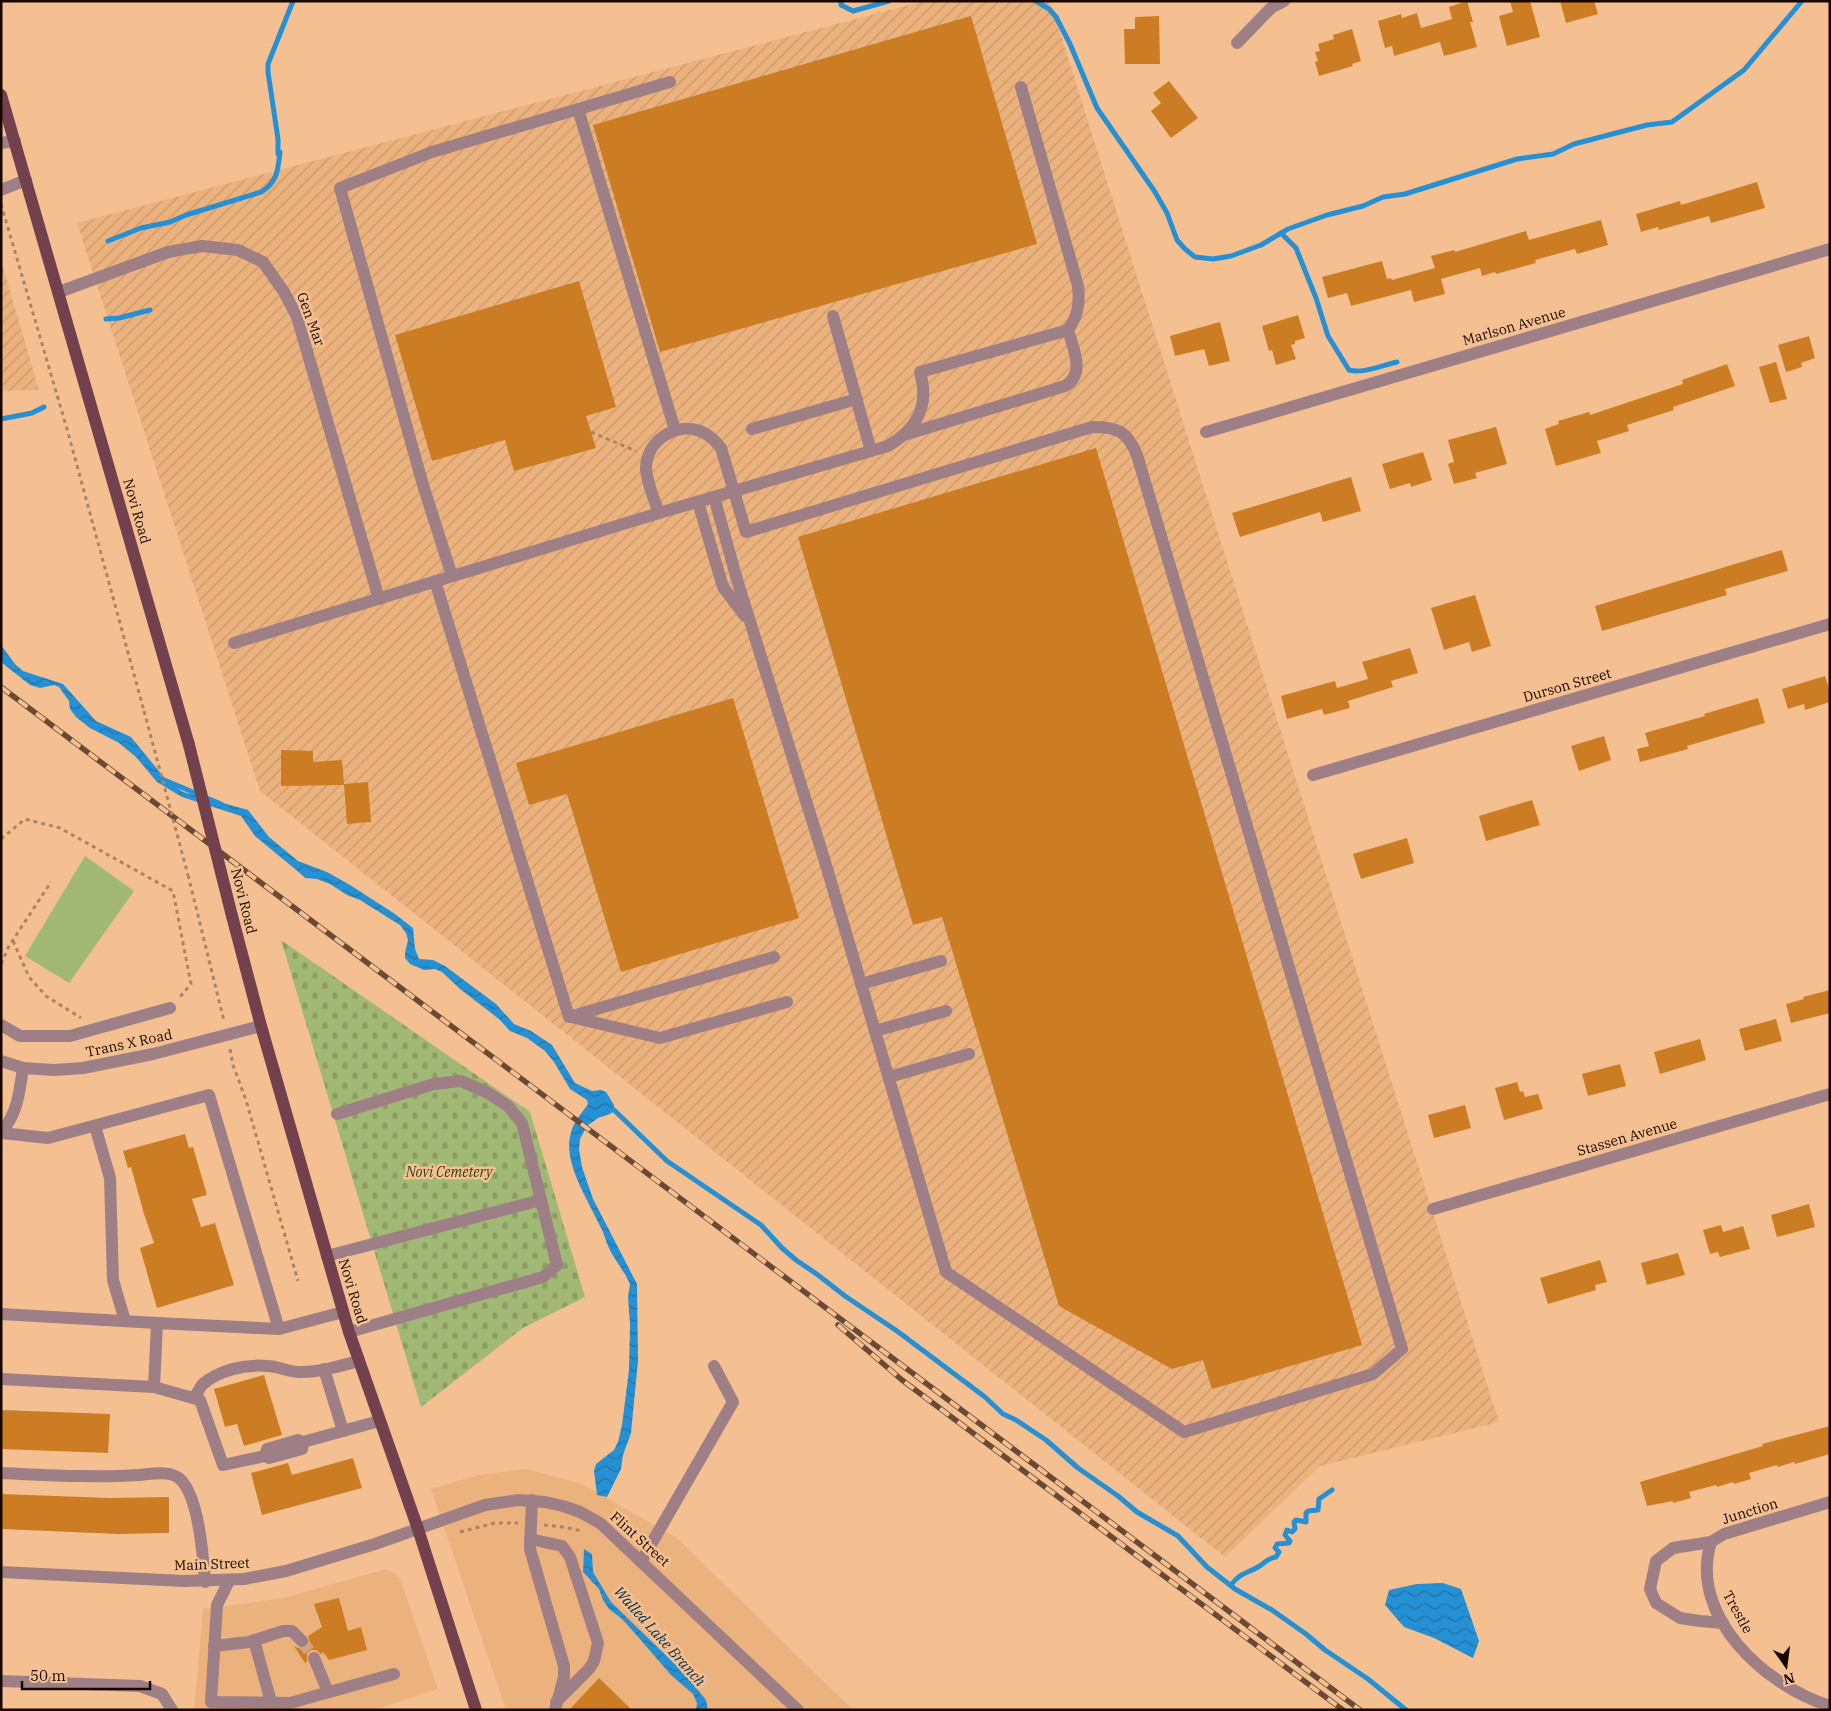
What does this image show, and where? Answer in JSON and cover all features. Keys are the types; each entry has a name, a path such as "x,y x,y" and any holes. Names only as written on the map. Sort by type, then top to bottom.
{"main road":[{"name":"Novi Road","path":"1,95 188,745 261,1026 343,1312 418,1530 476,1710"}],"street":[{"path":"1237,43 1271,8 1284,1"},
{"path":"452,576 423,485 340,188 432,152 670,82"},
{"path":"234,643 659,513 888,446 912,428 921,410 923,391 920,372 1068,330 1075,320 1078,310 1080,299 1078,286 1021,87"},
{"path":"578,108 675,430"},
{"path":"1,143 15,141"},
{"path":"1,190 26,180"},
{"name":"Gen Mar","path":"59,292 168,252 202,246 238,250 262,262 284,292 297,317 379,598"},
{"name":"Marlson Avenue","path":"1206,432 1830,249"},
{"path":"833,316 871,451"},
{"path":"904,435 1065,386 1072,382 1076,376 1077,362 1068,330"},
{"path":"752,429 857,399"},
{"path":"659,513 646,469 648,456 654,445 663,435 675,430 688,428 701,431 712,438 721,448 746,532 1092,427 1106,427 1119,431 1131,440 1140,464 1402,1349 1373,1374 1184,1432 946,1272 826,865 714,498"},
{"path":"698,502 723,587 751,624"},
{"path":"435,581 569,1017"},
{"name":"Durson Street","path":"1314,775 1830,624"},
{"path":"569,1017 774,957"},
{"path":"861,984 941,961"},
{"path":"569,1017 660,1038 787,1002"},
{"path":"1,1024 20,1036 70,1036 170,1008"},
{"path":"875,1031 946,1011"},
{"name":"Trans X Road","path":"1,1061 23,1068 54,1070 83,1068 127,1060 261,1026"},
{"path":"889,1077 969,1054"},
{"path":"23,1068 17,1104 12,1119 2,1133 48,1138 209,1094 279,1329"},
{"path":"337,1114 434,1084 461,1081 488,1093 508,1106 522,1123 557,1265 542,1277 349,1332"},
{"name":"Stassen Avenue","path":"1433,1209 1830,1094"},
{"path":"94,1126 110,1178 113,1280 125,1321"},
{"path":"327,1256 541,1200"},
{"path":"1,1314 279,1329 343,1312"},
{"path":"154,1387 157,1323"},
{"path":"194,1398 201,1386 211,1378 226,1371 246,1367 268,1366 296,1372 324,1369 359,1361"},
{"path":"642,1560 733,1402 714,1366"},
{"path":"324,1369 343,1431"},
{"path":"1,1379 154,1387 200,1400 223,1465 265,1456 267,1449 298,1440 303,1442 379,1421"},
{"path":"1,1472 108,1477 165,1473 179,1478 189,1490 196,1514 203,1555 205,1582"},
{"name":"Flint Street","path":"418,1530 485,1505 518,1500 532,1500 563,1506 596,1520 642,1560 798,1710"},
{"path":"532,1500 530,1549 564,1666 564,1677 555,1706"},
{"name":"Junction","path":"1707,1573 1706,1558 1711,1542 1724,1534 1830,1502"},
{"name":"Main Street","path":"1,1572 205,1582 229,1581 286,1571 418,1530"},
{"path":"530,1539 562,1546 570,1557 598,1644 594,1660 589,1669 555,1706"},
{"path":"1711,1542 1673,1548 1656,1561 1650,1589 1656,1603 1680,1618 1723,1622"},
{"name":"Trestle","path":"1707,1573 1707,1582 1713,1603 1743,1652 1770,1676 1812,1700 1830,1706"},
{"path":"229,1581 217,1605 212,1702 290,1703 394,1674"},
{"path":"214,1646 254,1640 283,1631 292,1631 302,1640"},
{"path":"254,1640 271,1702"},
{"path":"314,1658 328,1692"},
{"path":"1,1681 140,1686 162,1694 172,1710"}],"path":[{"path":"1,204 67,429 144,711 188,875 233,1065 246,1100 298,1281"},
{"path":"591,432 648,456"},
{"path":"1,839 25,819 60,828 173,890 191,984 170,1008"},
{"path":"1,964 13,941 51,882"},
{"path":"13,941 29,977 46,996 98,1029"},
{"path":"460,1532 494,1523 563,1526 586,1533"}],"shaded area":[{"path":"924,1 1050,1 1499,1422 1320,1466 1225,1557 260,791 77,223"},
{"path":"1,260 39,390 1,391"},
{"path":"527,1469 582,1484 677,1538 853,1710 506,1710 431,1489 478,1475"},
{"path":"386,1569 395,1573 400,1578 438,1689 374,1710 194,1710 203,1609 283,1598"}],"green space":[{"path":"85,856 134,891 69,983 25,956"},
{"name":"Novi Cemetery","path":"281,940 530,1112 585,1297 523,1328 421,1407"}],"water":[{"path":"1,645 15,664 23,671 63,684 96,721 131,737 167,781 183,792 248,810 269,837 298,861 327,872 395,914 413,928 415,949 419,959 433,960 445,966 496,1004 514,1024 531,1031 552,1045 575,1083 592,1091 601,1090 606,1092 614,1105 614,1110 587,1126 580,1139 579,1149 582,1167 593,1199 637,1284 638,1361 631,1433 623,1455 621,1469 607,1497 597,1495 594,1471 596,1464 614,1450 622,1425 629,1370 630,1324 628,1297 630,1284 610,1251 602,1229 579,1183 571,1159 569,1148 571,1131 588,1104 587,1100 570,1089 545,1051 527,1038 510,1031 499,1019 460,989 442,972 435,969 424,970 410,964 405,958 408,940 406,933 400,925 330,884 317,879 305,878 255,836 241,816 182,797 157,782 136,757 119,743 90,728 76,717 70,709 69,701 59,687 54,685 40,688 30,685 1,662"},
{"path":"584,1549 592,1554 593,1572 611,1602 684,1673 706,1700 708,1710 696,1710 697,1703 693,1694 671,1675 621,1618 609,1609 599,1589 583,1572"},
{"path":"1443,1583 1461,1589 1479,1641 1473,1658 1434,1638 1404,1627 1385,1605 1389,1590 1417,1584"}],"building":[{"path":"1467,1 1473,22 1470,22 1477,47 1444,56 1440,42 1394,56 1392,46 1385,48 1378,21 1401,14 1402,18 1417,13 1421,28 1452,19 1449,7"},
{"path":"1510,1 1530,1 1540,37 1507,46 1499,16 1513,12"},
{"path":"1560,1 1594,1 1598,14 1566,23"},
{"path":"971,16 1037,244 660,352 593,125"},
{"path":"1159,16 1160,64 1125,64 1124,29 1135,29 1135,17"},
{"path":"1352,29 1361,61 1352,64 1353,66 1319,76 1315,62 1318,61 1315,52 1320,51 1318,44 1334,39 1333,35"},
{"path":"1169,81 1198,118 1171,138 1151,111 1161,103 1153,93"},
{"path":"1757,182 1765,208 1711,223 1709,216 1659,230 1658,227 1641,232 1636,214 1680,201 1681,205"},
{"path":"1601,220 1608,245 1577,254 1575,249 1535,260 1536,263 1496,274 1495,272 1482,276 1480,268 1441,279 1445,294 1414,302 1411,290 1351,306 1347,293 1328,298 1322,277 1382,261 1387,279 1391,278 1392,280 1435,268 1431,256 1454,250 1455,252 1526,231 1529,240"},
{"path":"579,281 616,407 586,416 596,448 514,471 505,440 432,461 395,335"},
{"path":"1298,315 1305,338 1295,341 1295,344 1291,345 1296,359 1276,365 1272,350 1269,351 1262,326"},
{"path":"1220,322 1230,361 1209,366 1204,349 1175,356 1170,336"},
{"path":"1809,336 1815,358 1801,363 1802,367 1786,372 1778,345"},
{"path":"1776,362 1787,399 1770,403 1759,367"},
{"path":"1727,364 1735,386 1673,407 1674,410 1627,425 1629,431 1597,441 1601,453 1556,466 1545,429 1559,424 1558,421 1589,412 1590,415 1683,384 1682,380"},
{"path":"1496,427 1507,464 1475,473 1477,478 1454,484 1448,464 1454,462 1448,440"},
{"path":"1096,448 1362,1345 1212,1389 1203,1360 1172,1369 1059,1306 942,917 913,925 798,537"},
{"path":"1423,452 1432,480 1411,487 1410,483 1390,489 1382,464"},
{"path":"1351,477 1361,511 1323,522 1320,512 1240,537 1232,513"},
{"path":"1782,550 1788,571 1725,589 1727,595 1602,631 1595,606"},
{"path":"1475,595 1491,646 1472,652 1469,642 1444,650 1431,608"},
{"path":"1410,648 1418,673 1391,681 1393,687 1348,701 1350,708 1324,715 1322,709 1287,719 1281,696 1335,681 1337,688 1368,679 1362,662"},
{"path":"1825,676 1830,692 1830,702 1805,710 1804,704 1788,709 1782,689"},
{"path":"733,698 799,918 621,972 567,794 529,805 516,763"},
{"path":"1758,698 1765,723 1687,746 1688,749 1640,762 1637,749 1649,746 1645,733 1705,716 1704,714"},
{"path":"1604,736 1611,760 1579,771 1571,746"},
{"path":"281,750 313,751 313,762 342,760 344,784 368,782 371,822 347,824 344,785 281,786"},
{"path":"1532,800 1540,825 1486,841 1479,816"},
{"path":"1407,838 1414,863 1361,879 1353,854"},
{"path":"1830,990 1830,1013 1791,1023 1786,1004 1804,999 1803,997"},
{"path":"1776,1019 1782,1041 1745,1051 1739,1029"},
{"path":"1700,1039 1706,1060 1660,1074 1654,1052"},
{"path":"1620,1064 1626,1086 1588,1096 1582,1074"},
{"path":"1517,1082 1520,1092 1523,1091 1525,1097 1538,1094 1543,1109 1504,1120 1495,1088"},
{"path":"1465,1105 1471,1128 1434,1138 1428,1115"},
{"path":"185,1134 189,1148 193,1147 207,1195 192,1199 201,1227 215,1223 234,1285 157,1308 140,1248 154,1243 131,1167 128,1168 123,1151"},
{"path":"1809,1204 1815,1227 1777,1237 1771,1215"},
{"path":"1721,1225 1723,1232 1743,1226 1750,1249 1720,1257 1718,1252 1710,1254 1703,1230"},
{"path":"1678,1253 1685,1275 1647,1285 1641,1263"},
{"path":"1600,1260 1607,1282 1595,1285 1596,1290 1548,1304 1540,1278"},
{"path":"264,1375 282,1435 244,1446 237,1424 225,1427 214,1389"},
{"path":"1,1410 110,1414 108,1453 1,1449"},
{"path":"1830,1426 1830,1454 1795,1464 1794,1462 1778,1467 1777,1465 1749,1473 1751,1479 1689,1492 1691,1498 1673,1503 1673,1501 1647,1506 1640,1482 1763,1446 1762,1444"},
{"path":"353,1458 362,1488 262,1515 251,1473 288,1463 292,1475"},
{"path":"1,1494 110,1498 169,1497 169,1533 118,1534 1,1529"},
{"path":"339,1598 348,1631 361,1627 367,1650 329,1660 323,1652 321,1654 316,1650 311,1650 307,1653 307,1662 305,1663 294,1646 300,1649 307,1647 310,1643 308,1636 322,1627 314,1604"},
{"path":"599,1678 632,1710 569,1710"}],"waterway":[{"path":"108,241 141,228 170,222 186,215 261,192 274,180 280,152 278,154 278,139 268,64 293,1"},
{"path":"841,1 841,5 853,11 889,1"},
{"path":"1036,1 1049,9 1056,17 1070,44 1097,108 1155,192 1167,213 1177,240 1195,257 1213,259 1231,256 1261,245 1288,229 1327,215 1363,206 1383,197 1405,194 1517,159 1553,154 1574,144 1647,125 1672,122 1744,70 1802,1"},
{"path":"1281,233 1296,248 1316,298 1328,336 1349,370 1367,370 1397,362"},
{"path":"106,319 119,318 150,310"},
{"path":"1,419 32,413 44,407"},
{"name":"Walled Lake Branch","path":"162,779 221,804"},
{"path":"609,1110 614,1110 667,1161 761,1225 796,1260 897,1331 985,1397 1003,1414 1016,1420 1046,1440 1078,1468 1137,1512 1178,1536 1207,1567 1235,1589 1272,1610 1306,1634 1325,1650 1368,1679 1406,1710"},
{"path":"1231,1585 1241,1575 1276,1557 1279,1552 1275,1548 1277,1544 1289,1543 1290,1541 1285,1535 1287,1530 1292,1532 1295,1529 1294,1522 1296,1520 1306,1522 1306,1513 1318,1510 1319,1499 1332,1490"}],"tunnel":[{"path":"302,1641 314,1658"}],"railway":[{"path":"1,687 1360,1710"},
{"path":"838,1325 902,1380 1343,1710"}]}
